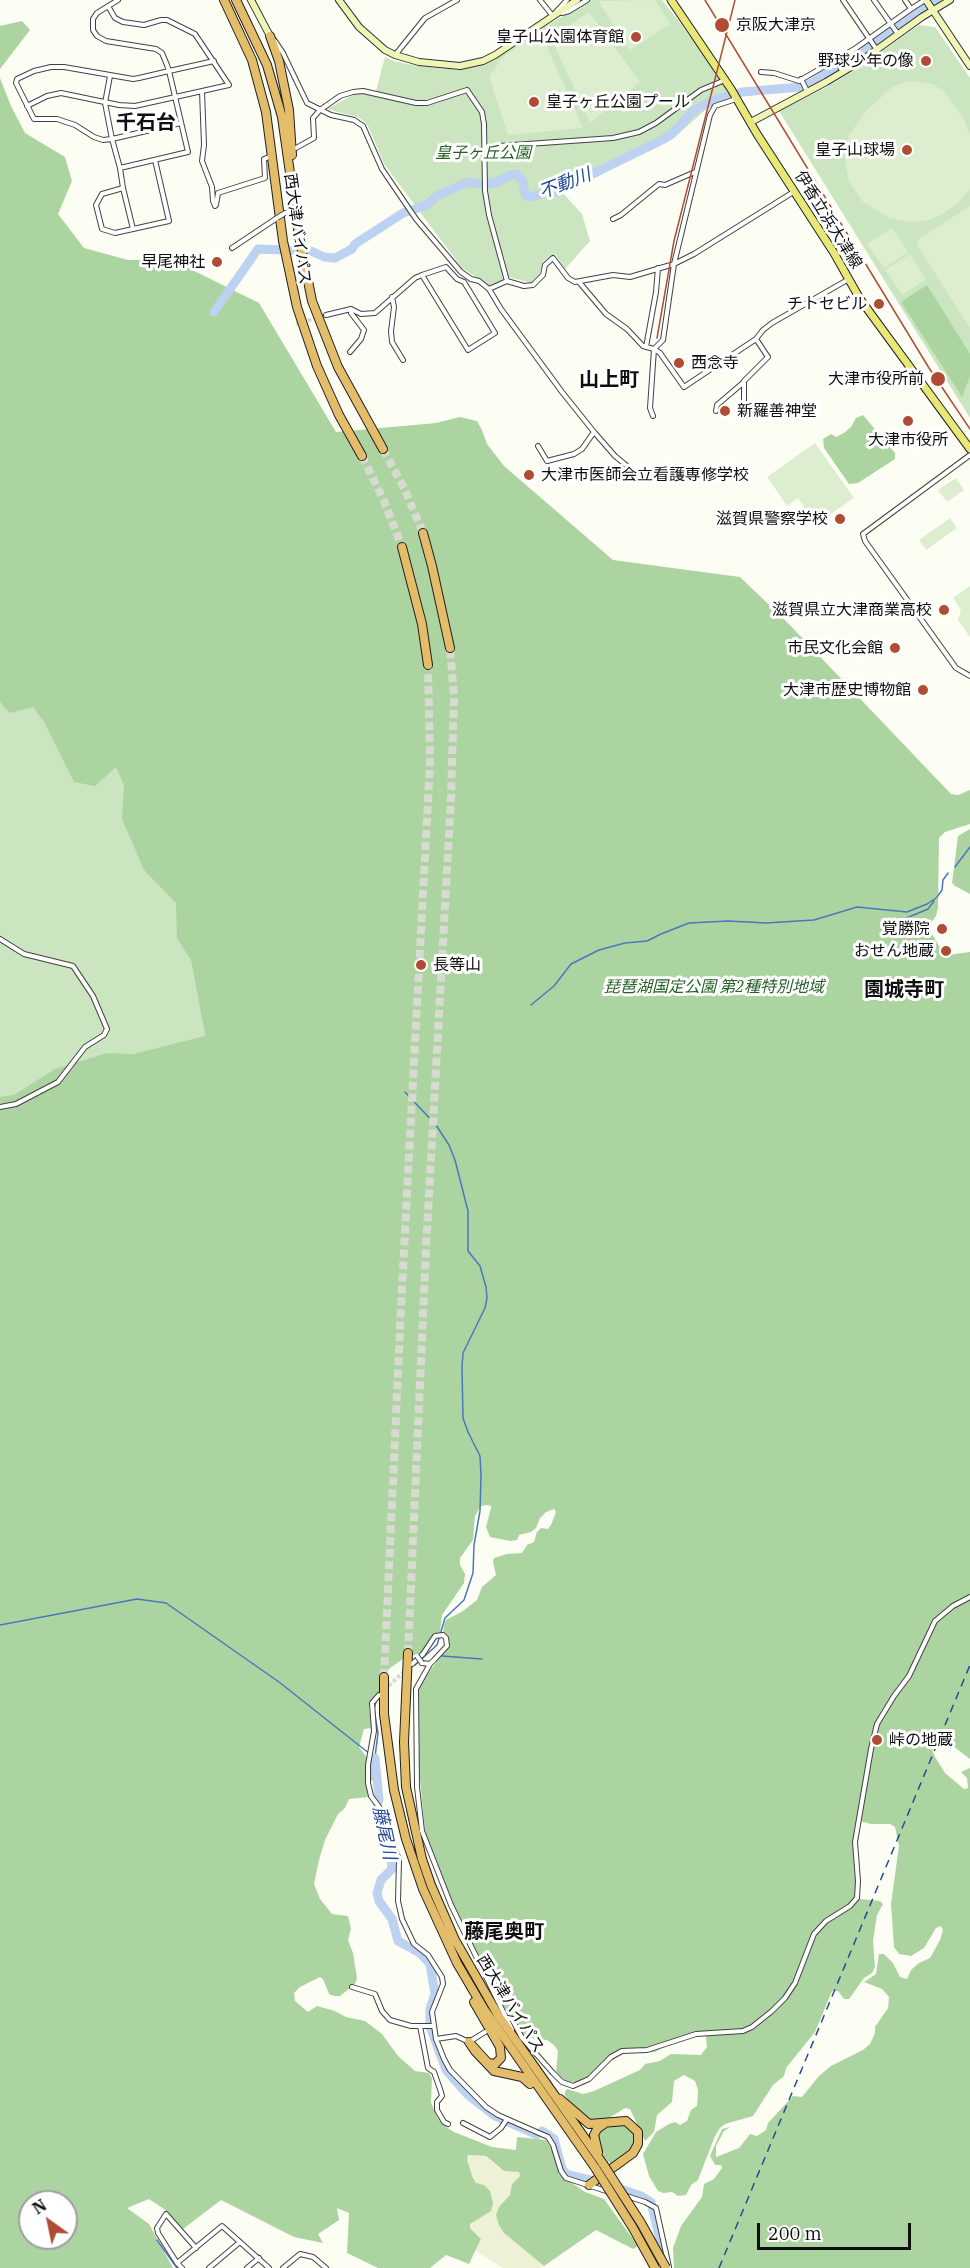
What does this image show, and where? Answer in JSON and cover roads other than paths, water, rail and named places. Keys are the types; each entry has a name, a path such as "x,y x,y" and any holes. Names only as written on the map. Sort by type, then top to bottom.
{"highway":[{"name":"西大津バイパス","path":"224,0 252,60 266,112 288,264 305,335 339,415 362,456"},
{"name":"西大津バイパス","path":"236,0 257,40 273,83 282,117 299,237 312,301 338,367 383,449"},
{"path":"270,36 279,61 290,111 292,176"},
{"path":"423,533 450,648"},
{"path":"402,548 417,603 428,665"},
{"name":"西大津バイパス","path":"408,1653 404,1742 405,1775 413,1824 422,1859 455,1940 483,1991 543,2089"},
{"name":"西大津バイパス","path":"384,1677 384,1714 398,1806 423,1889 457,1963 484,2009 641,2223 668,2268"},
{"path":"457,1963 483,2020 500,2047 499,2062 488,2063 469,2042"},
{"path":"469,2042 489,2068 522,2077 543,2089 589,2124 616,2120 629,2122 635,2128 639,2137 633,2153 590,2185"},
{"path":"600,2167 594,2135 597,2129 606,2122"},
{"name":"西大津バイパス","path":"600,2167 654,2268"}],"main road":[{"name":"伊香立浜大津線","path":"671,0 737,98 870,314 970,449"}],"street":[{"path":"118,0 94,17 93,27 97,36 105,41 156,49 164,56 188,152 120,168"},
{"path":"251,0 270,36 283,53 307,103 320,110 354,120 363,126 382,169 416,219 461,272 489,289 501,309 594,432 627,466"},
{"path":"339,0 358,27 385,50 419,62 460,66 495,55 577,0"},
{"path":"395,55 425,18 447,2 457,0"},
{"path":"540,0 552,15"},
{"path":"552,15 567,0"},
{"path":"552,15 569,11 587,0"},
{"path":"843,0 877,50"},
{"path":"874,0 898,34"},
{"path":"905,0 911,9"},
{"path":"761,72 774,73 796,81 802,80 836,61 926,0 970,66"},
{"path":"751,122 843,72 932,9 950,0"},
{"path":"27,106 47,96 61,93 105,103 135,106 229,85 197,36 170,21 161,20 144,25 123,22 115,18 108,6"},
{"path":"181,123 103,140 75,125 57,119 34,119 16,83 17,79 34,71 64,67 133,79 214,61"},
{"path":"836,61 843,72"},
{"path":"110,76 105,103 133,229"},
{"path":"484,147 613,138 639,132 656,123 701,90 725,80"},
{"path":"802,80 807,91"},
{"path":"296,148 314,138 313,118 340,96 363,92 416,104 427,103 467,90 482,112 485,191 507,282"},
{"path":"202,91 204,145 202,161 212,187 215,206 218,194 266,178 264,159 269,158"},
{"path":"653,416 650,408 654,349 663,340 674,264 696,172 713,108 737,98"},
{"path":"123,188 102,194 96,205 102,229 115,233 169,221 155,160"},
{"path":"613,219 659,184 665,185 696,172"},
{"path":"489,289 507,282 524,286 533,285 543,275 548,261 553,258 567,278 575,282 613,275 630,277 674,264 770,209 795,191"},
{"path":"232,249 285,213 304,210"},
{"path":"326,315 351,309 361,314 375,314 415,278 422,275 446,267 466,285 495,333 468,350 422,275"},
{"path":"646,347 658,268"},
{"path":"466,285 471,279"},
{"path":"579,282 606,314 646,347 660,353 682,386 686,387 756,339 772,323 849,279"},
{"path":"392,297 394,307 392,342 403,360"},
{"path":"350,352 361,339 364,330 351,313 351,309"},
{"path":"716,411 717,405 768,357 756,339"},
{"path":"744,381 744,412"},
{"path":"538,446 547,461 574,454 582,449 594,432"},
{"path":"970,455 863,534 866,542 956,669 970,676"},
{"path":"0,939 16,951 32,957 74,966 93,996 107,1029 104,1035 85,1047 58,1082 16,1104 0,1107"},
{"path":"508,2018 512,2019 522,2038 558,2078 573,2086 589,2079 611,2057 622,2050 647,2050 696,2034 743,2031 772,2012 795,1983 814,1934 826,1921 850,1906 857,1898 859,1892 855,1842 877,1724 909,1676 935,1621 953,1606 970,1597"},
{"path":"412,1664 428,1649 435,1636 443,1635 448,1641 447,1646 430,1664 416,1689 417,1787 422,1831 451,1905 512,2030 509,2033"},
{"path":"417,1656 422,1663 430,1664"},
{"path":"379,1695 372,1703 374,1731 369,1757 370,1796 380,1807 399,1860 398,1901 402,1919 414,1944 428,1955 442,1977 444,1984 432,2012 433,2026 436,2039 450,2070 472,2097 505,2121 548,2137 553,2145 561,2172 566,2178 603,2188 655,2207 668,2268"},
{"path":"352,1988 375,1994 382,2011 390,2020 403,2025 433,2026"},
{"path":"420,2026 428,2068 434,2072 442,2096 437,2102 437,2110 444,2122 448,2124"},
{"path":"436,2039 456,2036 469,2042 485,2032"},
{"path":"463,2123 490,2137 505,2121"},
{"path":"603,2188 638,2238 654,2268"},
{"path":"182,2268 158,2233 157,2228 166,2214 196,2248"},
{"path":"177,2263 222,2226 269,2268"},
{"path":"209,2268 240,2242"},
{"path":"283,2268 300,2254 313,2257 324,2267"},
{"path":"247,2268 259,2258"}],"waterway":[{"name":"不動川","path":"214,312 258,249 311,251 324,257 335,258 352,249 355,244 403,213 427,205 437,196 468,182 484,185 516,174 523,181 525,194 529,197 560,190 664,139 672,134 693,111 714,100 742,92 800,87 810,84 869,47 917,11 937,0"},
{"path":"955,867 970,847"},
{"path":"937,897 948,873"},
{"path":"531,1005 554,986 571,964 599,950 625,943 647,941 689,923 728,921 766,923 814,920 857,907 907,912 936,898"},
{"path":"897,922 928,909 934,901"},
{"path":"405,1092 436,1125 449,1145 455,1160 468,1211 468,1251 480,1266 487,1298 485,1308 463,1353 462,1367 463,1418 480,1456 480,1511 474,1545 473,1573 464,1600 445,1618 437,1645 415,1665"},
{"path":"0,1625 137,1599 166,1603 279,1682 375,1758"},
{"path":"442,1656 482,1659"},
{"path":"375,1757 378,1733 374,1709 376,1702"},
{"name":"藤尾川","path":"375,1758 379,1800 376,1808 377,1817 391,1858 392,1869 381,1880 377,1893 379,1901 392,1919 398,1941 420,1953 430,1964 435,1994 430,2009 430,2025"},
{"name":"藤尾川","path":"431,2029 446,2070 468,2095 495,2116 537,2135"},
{"name":"藤尾川","path":"542,2131 554,2139 562,2169 566,2174 603,2183 641,2196 651,2202 662,2248 659,2258 661,2268"},
{"path":"157,2240 177,2268"}],"tunnel":[{"path":"296,324 326,315"},
{"path":"383,449 405,490 423,533"},
{"path":"362,456 384,501 402,547"},
{"path":"408,1653 426,1249 451,798 454,696 450,648"},
{"path":"384,1677 430,762 428,665"},
{"path":"384,1690 407,1669"}],"railway":[{"path":"705,0 929,368 970,429"},
{"path":"657,338 674,241 735,0"}],"place":[{"name":"京阪大津京","path":"722,25"},
{"name":"皇子山公園体育館","path":"636,37"},
{"name":"野球少年の像","path":"926,61"},
{"name":"皇子ヶ丘公園プール","path":"534,102"},
{"name":"皇子山球場","path":"907,150"},
{"name":"早尾神社","path":"217,262"},
{"name":"チトセビル","path":"879,304"},
{"name":"西念寺","path":"679,363"},
{"name":"大津市役所前","path":"938,379"},
{"name":"新羅善神堂","path":"725,411"},
{"name":"大津市役所","path":"908,421"},
{"name":"大津市医師会立看護専修学校","path":"529,475"},
{"name":"滋賀県警察学校","path":"840,519"},
{"name":"滋賀県立大津商業高校","path":"944,610"},
{"name":"市民文化会館","path":"895,648"},
{"name":"大津市歴史博物館","path":"923,690"},
{"name":"覚勝院","path":"942,929"},
{"name":"おせん地蔵","path":"946,951"},
{"name":"長等山","path":"421,965"},
{"name":"峠の地蔵","path":"877,1740"}],"district":[{"name":"千石台","path":"146,123"},
{"name":"山上町","path":"609,380"},
{"name":"園城寺町","path":"904,990"},
{"name":"藤尾奥町","path":"504,1932"}],"park label":[{"name":"皇子ヶ丘公園","path":"483,153"},
{"name":"琵琶湖国定公園 第2種特別地域","path":"714,987"}]}
